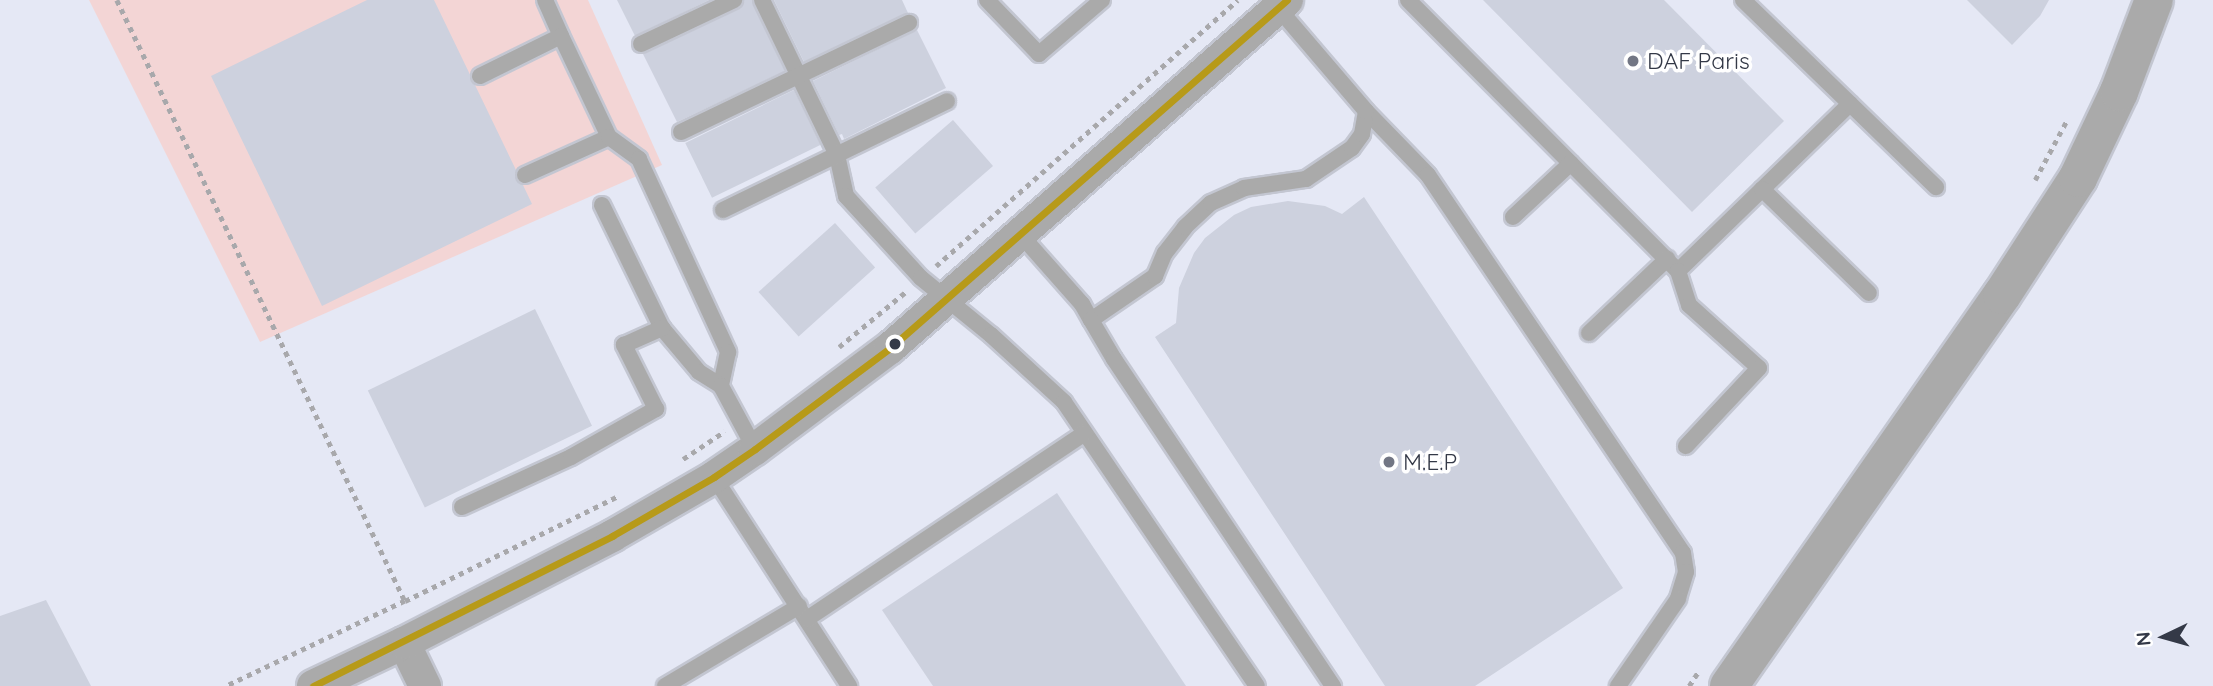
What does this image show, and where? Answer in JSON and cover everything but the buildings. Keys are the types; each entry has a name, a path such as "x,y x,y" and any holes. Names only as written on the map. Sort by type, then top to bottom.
{"street":[{"path":"1716,675 2002,295 2078,178 2119,92 2154,0"},
{"path":"313,686 404,643 612,536 714,477 755,449 832,393 947,298 1282,4"},
{"path":"404,643 425,686"}],"lane":[{"path":"545,0 609,137 639,159 728,352 721,386"},
{"path":"641,44 734,0"},
{"path":"762,0 837,155 846,196 921,278 1064,402 1257,686"},
{"path":"987,0 1039,54 1102,0"},
{"path":"1408,0 1673,265 1689,305 1759,368 1686,446"},
{"path":"1743,0 1936,187"},
{"path":"1282,4 1366,111 1428,175 1683,553 1686,572 1678,598 1618,686"},
{"path":"681,132 909,23"},
{"path":"480,76 561,36"},
{"path":"723,211 947,101"},
{"path":"1589,333 1762,189 1850,104"},
{"path":"1091,320 1155,276 1164,253 1185,227 1211,203 1244,188 1306,179 1352,148 1362,134 1366,111"},
{"path":"525,175 609,137"},
{"path":"1513,217 1571,163"},
{"path":"1762,189 1869,293"},
{"path":"602,205 662,328 699,372 721,386 755,449"},
{"path":"1020,234 1082,304 1114,359 1333,686"},
{"path":"462,507 571,457 656,409 624,345 662,328"},
{"path":"665,686 803,612 1085,433"},
{"path":"714,477 849,686"}],"path":[{"path":"117,0 405,601"},
{"path":"833,352 1238,0"},
{"path":"2031,188 2070,115"},
{"path":"679,461 740,422"},
{"path":"226,686 622,494"},
{"path":"1689,686 1716,675"}],"shaded area":[{"path":"89,0 588,0 662,165 260,342"}],"transit line":[{"path":"313,686 612,536 714,477 755,449 890,348 1287,0"}],"place":[{"name":"DAF Paris","path":"1633,61"},
{"name":"M.E.P","path":"1389,462"}]}
